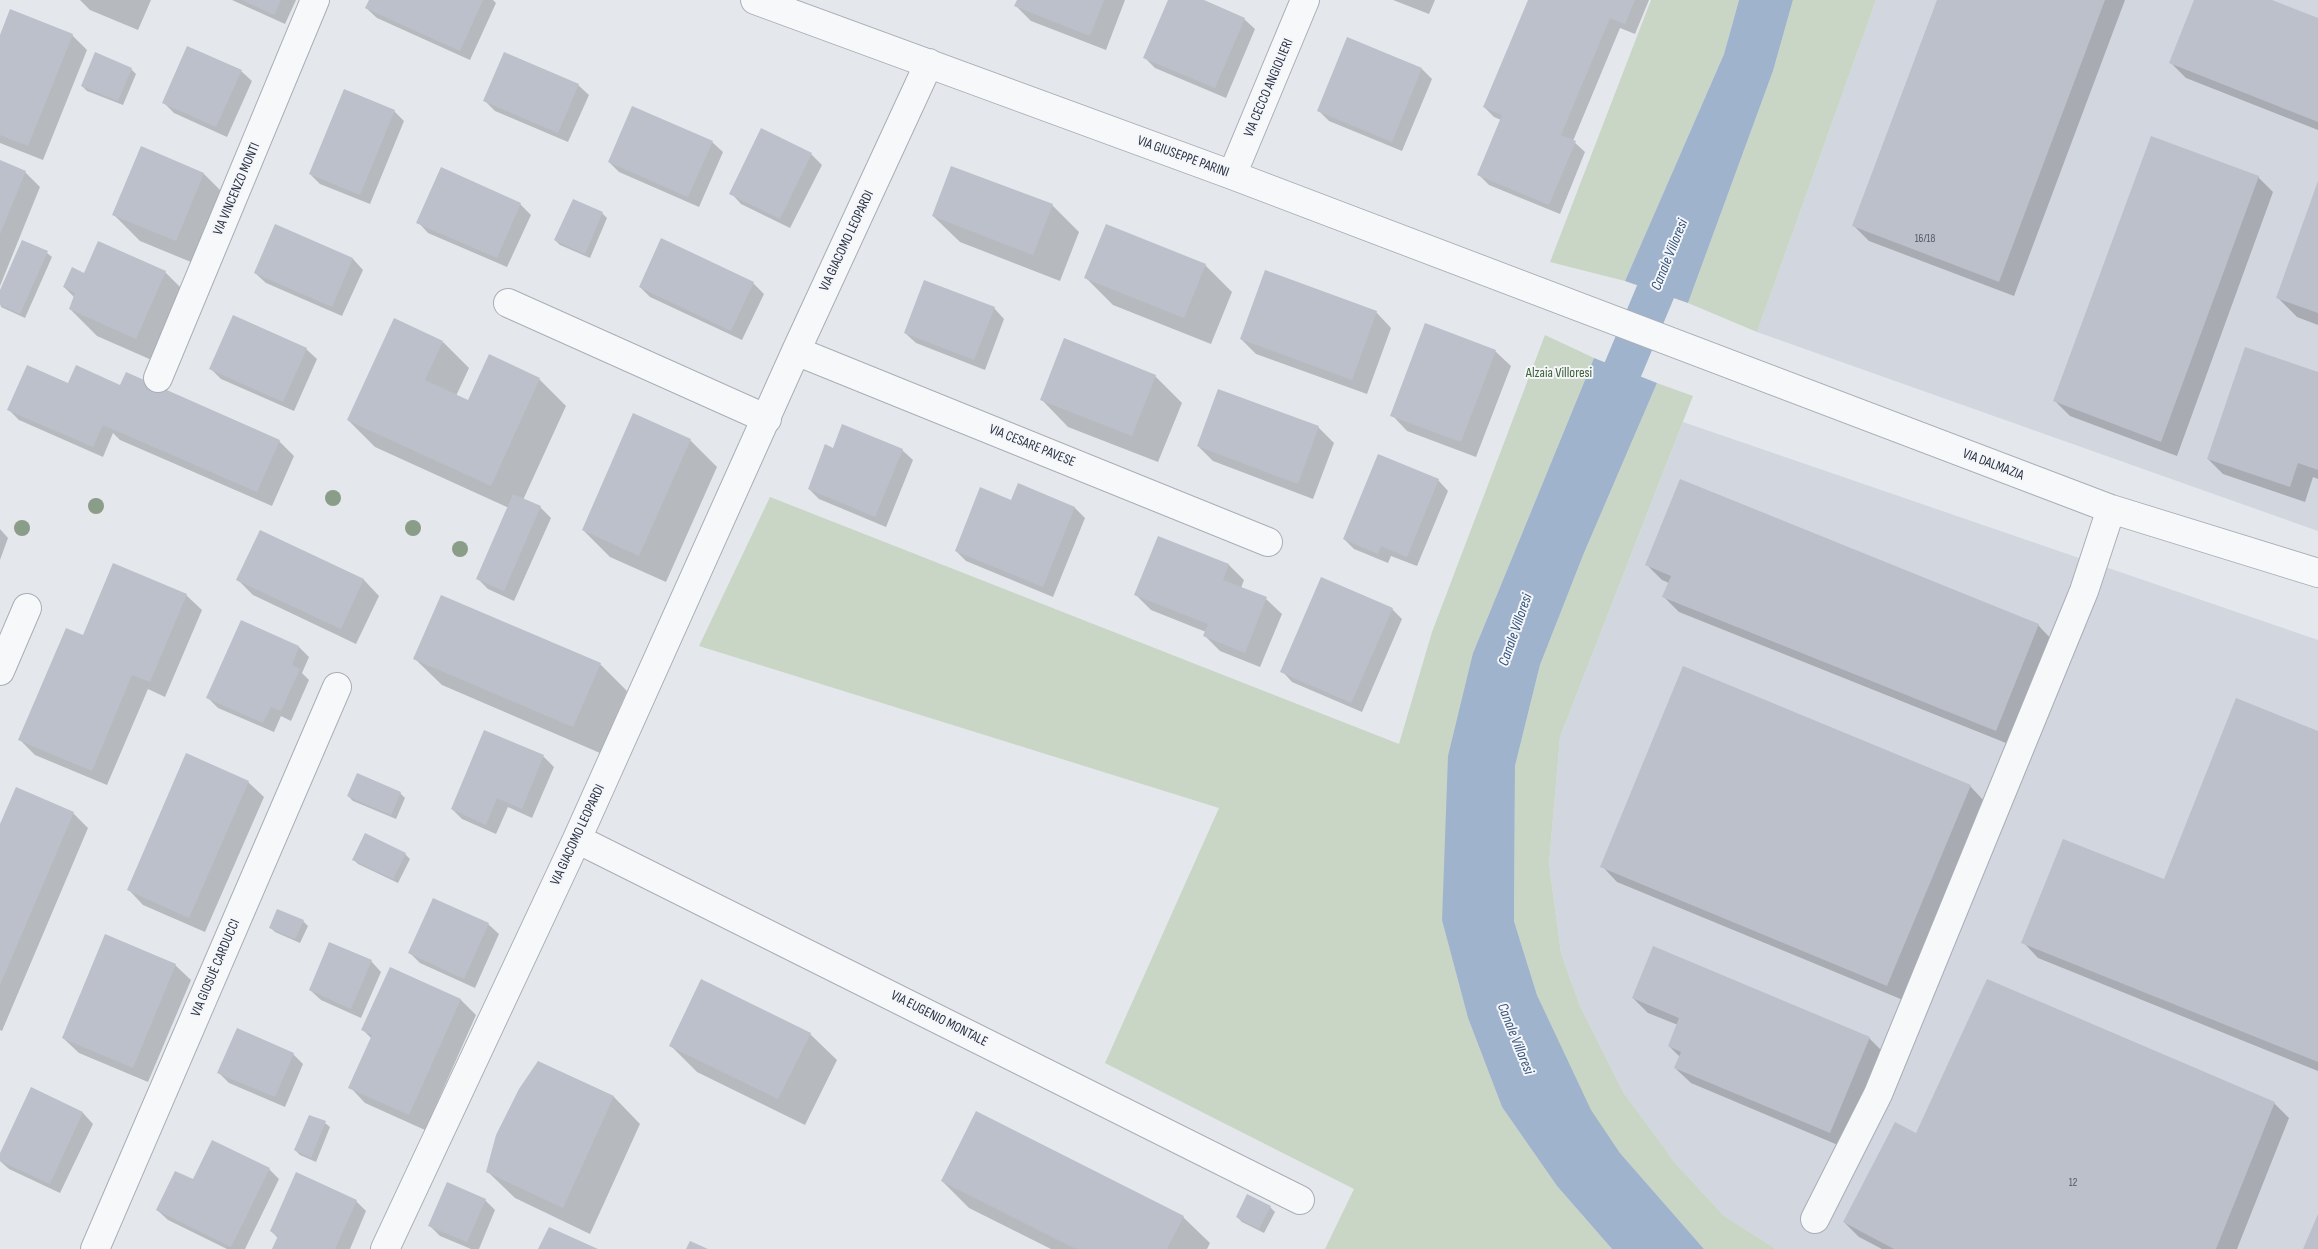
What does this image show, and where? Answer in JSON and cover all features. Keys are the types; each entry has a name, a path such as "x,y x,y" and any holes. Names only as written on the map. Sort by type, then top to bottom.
{"street":[{"name":"VIA VINCENZO MONTI","path":"158,378 315,0"},
{"name":"VIA GIUSEPPE PARINI","path":"755,0 1232,175 1673,344"},
{"name":"VIA CECCO ANGIOLIERI","path":"1232,175 1305,0"},
{"name":"VIA GIACOMO LEOPARDI","path":"385,1249 577,838 796,351 929,63"},
{"path":"508,303 766,419"},
{"name":"VIA DALMAZIA","path":"1673,344 2111,509 2318,573"},
{"name":"VIA CESARE PAVESE","path":"796,351 1268,542"},
{"path":"1815,1219 1878,1094 2084,591 2111,509"},
{"path":"0,671 27,608"},
{"name":"VIA GIOSUÈ CARDUCCI","path":"96,1249 337,687"},
{"name":"VIA EUGENIO MONTALE","path":"577,838 1300,1200"}],"shaded area":[{"path":"1876,0 2318,0 2318,531 1757,332"},
{"path":"1683,422 2318,640 2318,1249 1776,1249 1724,1216 1676,1164 1623,1092 1580,1006 1561,953 1549,864 1560,737"}],"green space":[{"path":"1651,0 1739,0 1724,54 1625,281 1550,262"},
{"path":"1793,0 1876,0 1757,332 1688,303 1773,71"},
{"name":"Alzaia Villoresi","path":"1545,335 1594,358 1473,653 1442,919 1468,1018 1502,1107 1557,1186 1612,1249 1325,1249 1354,1189 1105,1063 1219,808 699,646 770,497 1399,744 1432,632"},
{"path":"1657,383 1693,396 1560,737 1549,864 1561,953 1580,1006 1623,1092 1676,1164 1724,1216 1776,1249 1704,1249 1620,1153 1590,1110 1537,995 1514,921 1515,766 1540,665 1584,553"}],"water":[{"path":"1739,0 1793,0 1773,71 1688,303 1625,281 1724,54"},
{"path":"1594,358 1657,383 1584,553 1540,665 1515,766 1514,921 1537,995 1591,1110 1620,1153 1704,1249 1612,1249 1557,1186 1502,1107 1468,1018 1442,920 1448,756 1473,653"}],"building":[{"path":"242,0 281,0 274,15"},
{"path":"369,0 483,0 460,51 365,8"},
{"path":"1017,0 1104,0 1090,36 1014,6"},
{"path":"1168,0 1204,0 1245,18 1215,88 1143,58"},
{"path":"1528,0 1635,0 1625,24 1610,18 1561,135 1576,141 1549,205 1477,175 1502,115 1483,107"},
{"path":"1937,0 2105,0 1999,282 1852,226"},
{"path":"2194,0 2272,0 2318,18 2318,122 2169,63"},
{"path":"10,9 73,34 28,146 0,135 0,35"},
{"path":"1347,37 1422,68 1392,142 1317,111"},
{"path":"187,46 242,70 216,127 162,103"},
{"path":"95,52 132,68 118,101 81,86"},
{"path":"504,52 579,84 558,133 483,101"},
{"path":"344,89 395,110 360,195 309,174"},
{"path":"632,106 713,141 688,197 608,162"},
{"path":"761,128 812,153 780,219 729,194"},
{"path":"2151,136 2259,176 2161,442 2053,401"},
{"path":"141,146 204,173 176,241 112,215"},
{"path":"0,160 26,171 0,234"},
{"path":"951,166 1053,204 1033,255 932,216"},
{"path":"441,167 521,203 497,258 416,223"},
{"path":"2318,181 2318,313 2276,298"},
{"path":"573,199 603,212 585,254 554,240"},
{"path":"275,224 353,258 332,307 254,273"},
{"path":"1106,224 1206,264 1184,318 1084,278"},
{"path":"661,238 754,282 731,331 639,287"},
{"path":"22,240 48,251 20,314 0,305 0,290"},
{"path":"98,241 166,271 136,339 69,309 75,293 63,287 72,267 84,273"},
{"path":"1265,270 1377,311 1352,380 1240,339"},
{"path":"924,280 995,307 974,360 904,333"},
{"path":"233,315 307,348 283,402 209,369"},
{"path":"394,318 443,341 425,380 468,400 489,354 540,378 491,486 347,420"},
{"path":"1425,323 1496,350 1461,442 1390,416"},
{"path":"1064,338 1156,375 1132,436 1040,400"},
{"path":"2245,347 2318,372 2318,470 2298,463 2290,487 2207,459"},
{"path":"27,365 68,383 76,365 120,385 126,372 280,440 257,492 103,425 93,447 7,410"},
{"path":"1218,389 1319,426 1298,484 1197,446"},
{"path":"633,413 691,439 639,556 582,530"},
{"path":"842,424 903,449 875,517 808,489 825,444 833,448"},
{"path":"1378,454 1439,479 1407,557 1381,546 1378,554 1343,539"},
{"path":"1680,479 2039,624 1996,731 1662,597 1671,576 1645,565"},
{"path":"1018,483 1075,507 1043,587 955,551 980,487 1011,500"},
{"path":"513,494 541,506 504,591 476,579"},
{"path":"260,530 364,579 341,629 236,580"},
{"path":"1158,536 1229,564 1223,580 1267,597 1245,653 1203,636 1208,624 1134,595"},
{"path":"113,563 187,594 150,682 132,675 92,771 18,740 66,628 83,635"},
{"path":"1321,577 1393,608 1351,703 1280,672"},
{"path":"441,595 601,663 573,727 413,659"},
{"path":"241,620 299,646 292,665 300,669 281,711 271,707 263,723 206,698"},
{"path":"1683,666 1971,785 1887,986 1600,867"},
{"path":"2236,698 2318,731 2318,1062 2021,943 2063,839 2164,879"},
{"path":"484,730 544,755 522,809 497,798 486,825 451,809"},
{"path":"186,753 249,781 189,918 127,890"},
{"path":"357,773 401,792 391,815 347,796"},
{"path":"16,787 74,812 0,985 0,824"},
{"path":"365,833 406,853 393,879 352,860"},
{"path":"433,898 489,923 464,979 408,953"},
{"path":"277,909 304,920 295,939 269,928"},
{"path":"105,934 176,964 133,1068 62,1038"},
{"path":"329,942 372,960 351,1009 309,990"},
{"path":"1653,946 1870,1037 1830,1133 1674,1068 1681,1052 1668,1046 1679,1018 1632,998"},
{"path":"390,967 461,999 409,1115 348,1088 372,1035 361,1030"},
{"path":"701,979 811,1033 778,1099 669,1046"},
{"path":"1987,979 2275,1102 2216,1249 1894,1249 1843,1222 1895,1122 1916,1133"},
{"path":"237,1028 294,1053 275,1097 217,1073"},
{"path":"538,1061 614,1096 563,1208 486,1172 496,1135 519,1089"},
{"path":"31,1087 83,1112 50,1184 0,1161 0,1153"},
{"path":"976,1111 1184,1216 1167,1249 1076,1249 941,1181"},
{"path":"309,1115 326,1121 311,1158 294,1150"},
{"path":"212,1140 270,1168 231,1247 156,1210 175,1171 193,1179"},
{"path":"296,1172 357,1200 335,1249 272,1249 278,1236 270,1231"},
{"path":"447,1182 486,1199 467,1242 428,1226"},
{"path":"1247,1194 1271,1206 1259,1229 1236,1217"},
{"path":"2318,1214 2318,1249 2303,1249"},
{"path":"549,1227 598,1249 538,1249"},
{"path":"690,1241 708,1249 686,1249"}],"waterway":[{"name":"Canale Villoresi","path":"1602,419 1676,243"}]}
